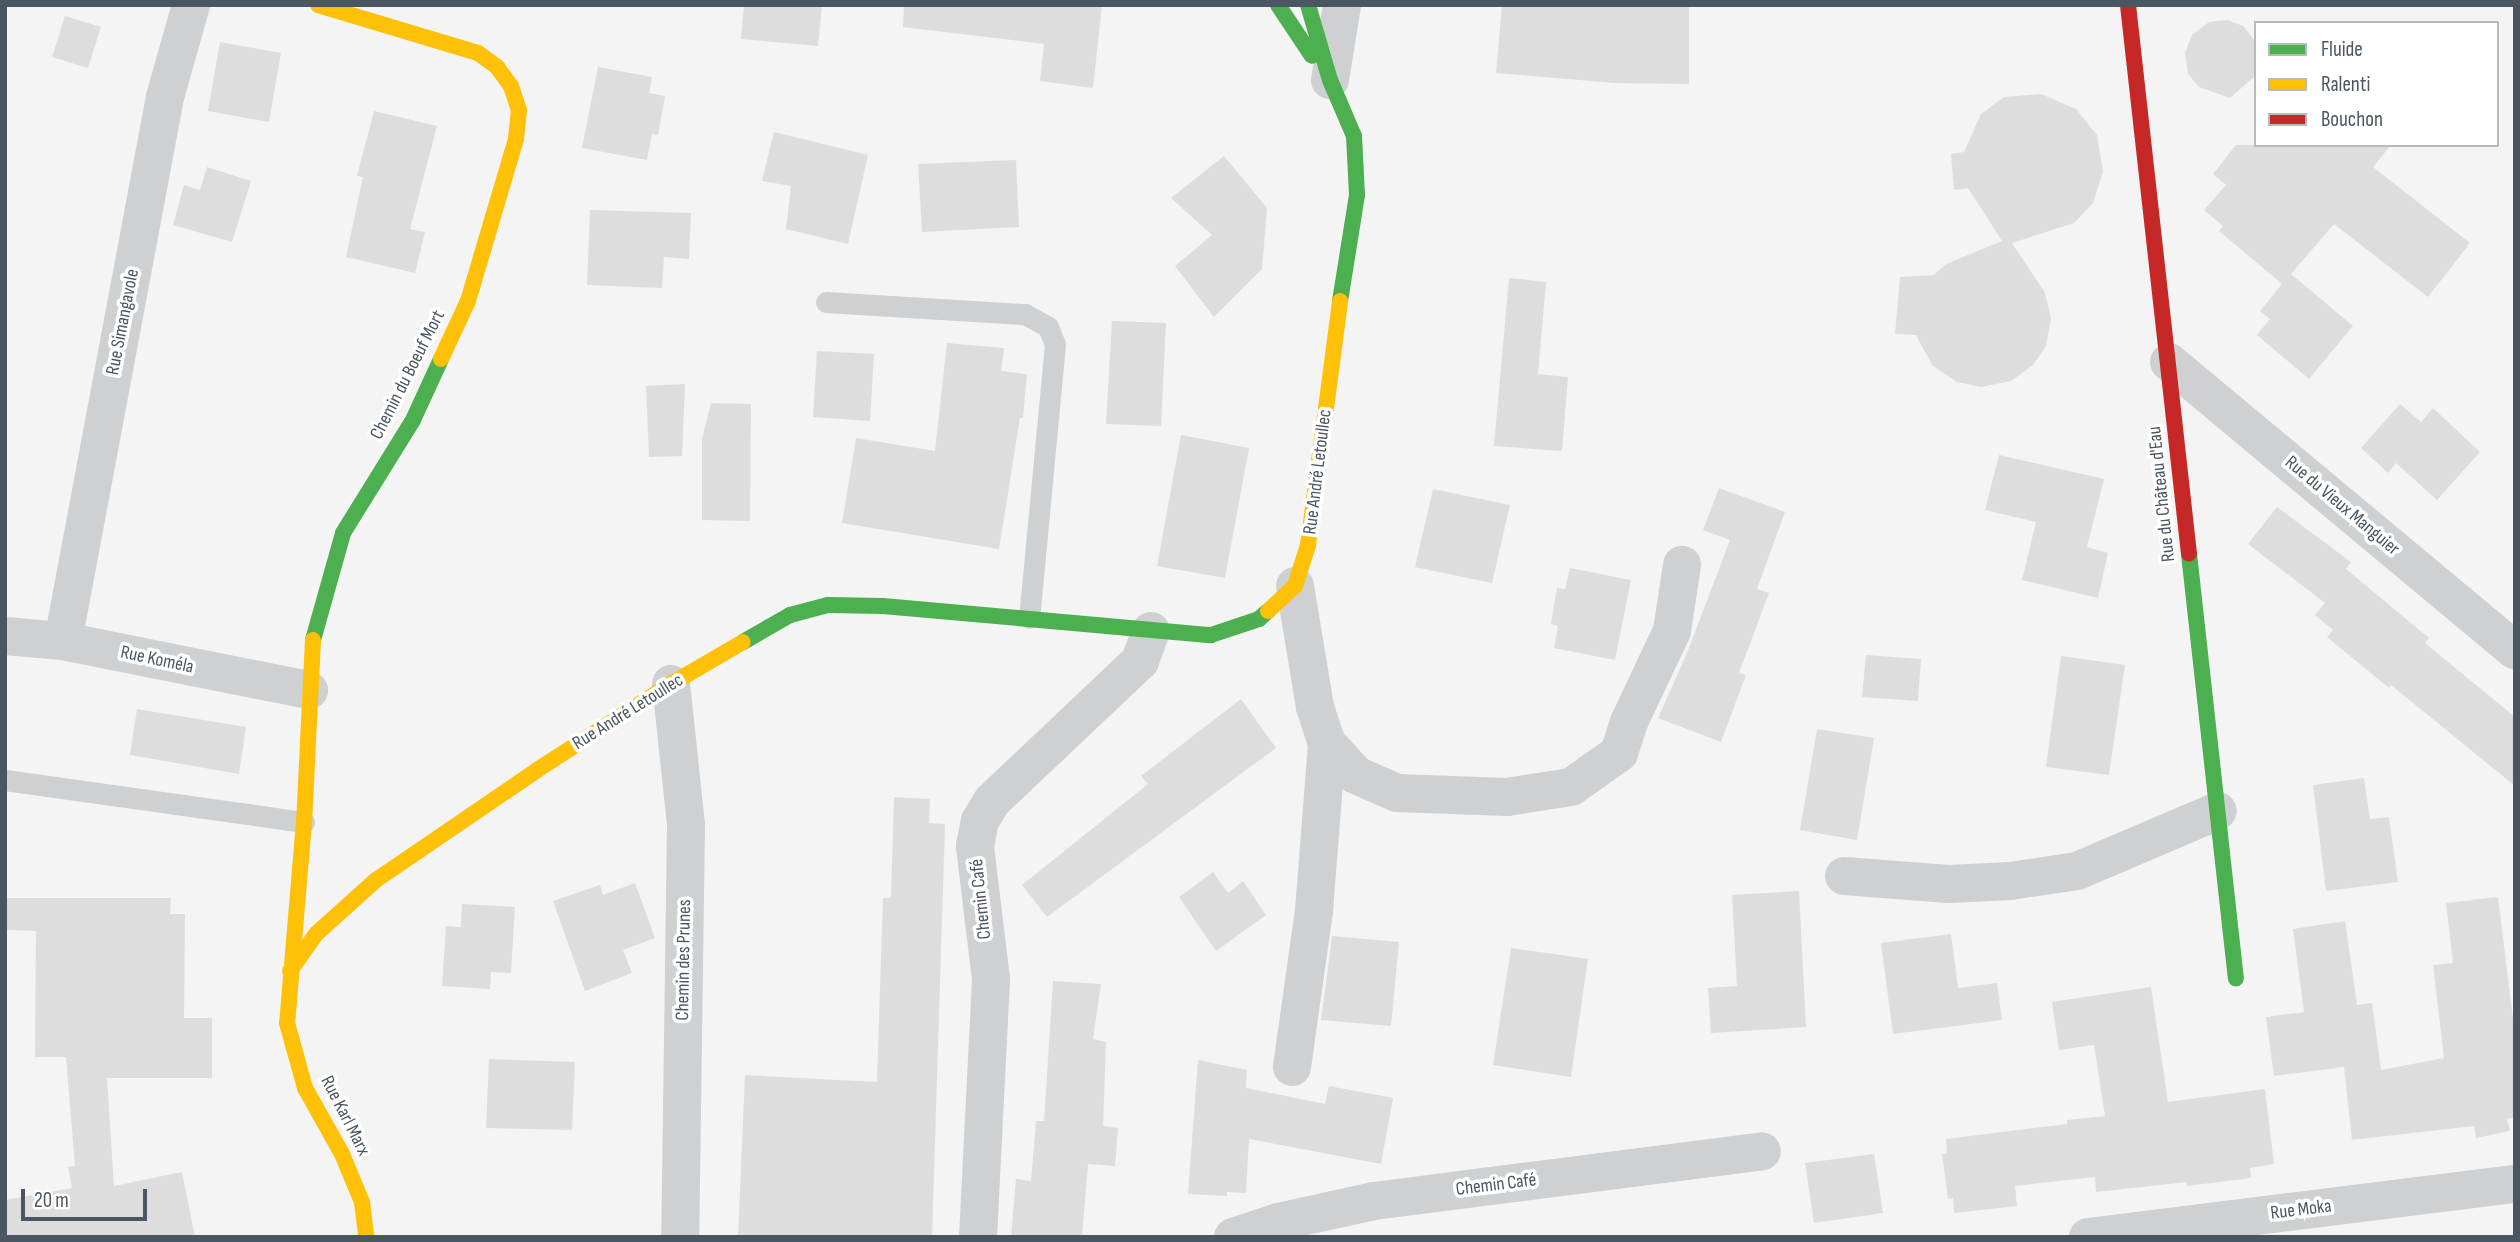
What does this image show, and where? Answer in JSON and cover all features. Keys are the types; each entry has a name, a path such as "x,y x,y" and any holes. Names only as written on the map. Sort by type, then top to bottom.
{"street":[{"name":"Rue Simangavole","path":"63,641 165,97 191,5"},
{"name":"Chemin du Boeuf Mort","path":"290,971 304,821 311,645 343,533 413,420 468,301 516,139 519,110 511,86 497,67 478,53 318,5"},
{"name":"Rue André Letoullec","path":"1278,5 1330,80"},
{"name":"Rue André Letoullec","path":"290,971 316,934 376,880 537,770 671,684 790,615 828,606 883,606 1211,635 1259,619 1295,586 1308,545 1344,268 1357,195 1354,136 1330,80 1308,5"},
{"path":"1330,80 1342,5"},
{"name":"Rue du Château d'Eau","path":"2128,5 2236,978"},
{"name":"Rue du Vieux Manguier","path":"2169,362 2515,650"},
{"path":"1327,743 1356,775 1397,793 1507,797 1571,787 1619,753 1629,722 1672,631 1682,565"},
{"path":"1292,1067 1314,910 1327,743 1315,706 1295,586"},
{"name":"Chemin Café","path":"978,1237 991,979 975,846 980,821 992,801 1140,661 1152,631"},
{"name":"Rue Koméla","path":"5,636 63,641 309,690"},
{"name":"Chemin des Prunes","path":"671,684 686,825 680,1237"},
{"path":"1844,876 1949,884 2011,881 2077,871 2218,811"},
{"name":"Rue Karl Marx","path":"290,971 287,1023 305,1088 342,1154 362,1202 366,1237"},
{"name":"Chemin Café","path":"1234,1237 1278,1222 1374,1201 1762,1151"},
{"name":"Rue Moka","path":"2088,1237 2515,1184"}],"lane":[{"path":"826,302 1026,314 1048,327 1055,344 1029,618"},
{"path":"5,780 304,821"}],"building":[{"path":"744,5 822,5 818,46 741,39"},
{"path":"904,5 1102,5 1093,88 1040,81 1044,44 903,27"},
{"path":"1502,5 1689,5 1689,84 1614,83 1496,73"},
{"path":"65,16 101,27 88,68 52,57"},
{"path":"2228,20 2243,26 2254,40 2254,77 2230,98 2199,87 2188,74 2185,53 2192,35 2209,22"},
{"path":"220,42 281,53 269,122 208,111"},
{"path":"598,67 652,77 649,93 665,96 658,135 652,134 647,160 582,148"},
{"path":"2041,94 2076,109 2097,135 2103,172 2093,203 2074,223 2012,243 2045,293 2051,318 2046,346 2033,365 2011,381 1981,387 1957,382 1932,365 1916,335 1895,334 1900,277 1934,275 1946,264 2002,241 1968,188 1954,190 1951,154 1964,152 1981,114 2004,97"},
{"path":"374,111 437,126 410,229 425,232 415,273 346,257 363,177 357,176"},
{"path":"774,132 868,155 848,244 786,229 791,186 762,181"},
{"path":"2236,145 2389,147 2373,167 2470,243 2428,297 2334,224 2291,274 2353,326 2309,379 2257,335 2270,319 2260,311 2282,284 2219,231 2223,226 2204,210 2226,185 2213,174"},
{"path":"1224,156 1267,208 1262,269 1214,317 1175,266 1212,235 1171,198"},
{"path":"1016,160 1019,227 922,232 918,164"},
{"path":"207,167 251,181 232,242 173,225 184,185 200,190"},
{"path":"590,210 691,213 689,259 664,257 662,288 587,285"},
{"path":"1509,278 1546,282 1538,374 1568,377 1562,451 1494,446"},
{"path":"1112,321 1166,323 1161,426 1106,424"},
{"path":"947,343 1004,348 1001,371 1027,374 1023,418 1020,418 999,549 842,523 856,438 935,451"},
{"path":"817,351 874,354 870,421 813,417"},
{"path":"685,384 682,456 649,457 646,386"},
{"path":"711,403 751,404 750,521 702,520 702,439"},
{"path":"2400,404 2421,422 2433,408 2480,452 2437,500 2396,463 2388,473 2361,448"},
{"path":"1181,435 1249,448 1225,578 1157,566"},
{"path":"1999,455 2104,479 2087,547 2108,553 2098,598 2022,580 2036,522 1985,510"},
{"path":"1719,488 1785,512 1757,589 1769,593 1739,673 1746,675 1721,742 1658,718 1687,653 1730,540 1703,530"},
{"path":"1433,489 1510,505 1492,583 1415,567"},
{"path":"2277,507 2351,562 2346,569 2429,638 2425,643 2515,717 2515,786 2391,685 2389,688 2327,637 2333,630 2315,615 2325,603 2248,544"},
{"path":"1570,568 1631,580 1615,660 1554,648 1558,626 1551,624 1557,588 1565,589"},
{"path":"1866,655 1921,659 1918,701 1862,697"},
{"path":"2061,656 2125,665 2109,775 2046,767"},
{"path":"1241,699 1276,748 1047,917 1022,885 1148,784 1141,776"},
{"path":"137,709 246,727 239,774 130,755"},
{"path":"1817,729 1874,738 1857,840 1800,830"},
{"path":"2364,778 2370,819 2389,817 2398,882 2326,891 2313,785"},
{"path":"894,797 930,799 929,823 945,824 932,1237 738,1237 745,1075 877,1082 883,898 891,898"},
{"path":"1213,872 1228,893 1243,881 1266,915 1216,951 1179,897"},
{"path":"635,883 655,938 623,950 632,973 585,991 553,901 600,885 603,895"},
{"path":"1799,891 1806,1027 1711,1033 1708,988 1737,986 1732,895"},
{"path":"2498,897 2515,1035 2515,1117 2507,1119 2510,1131 2476,1138 2474,1126 2352,1140 2344,1067 2274,1076 2266,1017 2304,1012 2293,929 2345,921 2357,1005 2372,1003 2381,1070 2444,1058 2433,965 2453,963 2446,903"},
{"path":"5,898 171,898 170,914 185,914 184,1018 212,1018 212,1078 107,1078 114,1186 182,1172 195,1237 5,1237 5,1200 72,1188 68,1167 75,1166 66,1057 35,1057 36,931 5,930"},
{"path":"462,904 515,907 511,973 491,972 490,989 442,986 446,926 461,927"},
{"path":"1951,934 1958,988 1997,983 2002,1020 1893,1034 1881,943"},
{"path":"1332,936 1399,942 1391,1026 1321,1020"},
{"path":"1511,948 1588,959 1571,1077 1493,1065"},
{"path":"1053,981 1101,984 1093,1039 1106,1042 1103,1126 1118,1128 1115,1166 1088,1164 1082,1237 1011,1237 1016,1179 1031,1181 1036,1121 1044,1121"},
{"path":"2151,987 2168,1102 2265,1089 2274,1164 2250,1168 2251,1178 2187,1186 2187,1182 2096,1192 2095,1177 2015,1186 2017,1206 1954,1213 1953,1198 1948,1199 1942,1154 1947,1154 1946,1139 2067,1124 2067,1120 2105,1116 2094,1045 2059,1050 2052,1002"},
{"path":"489,1059 575,1062 572,1130 486,1128"},
{"path":"1198,1060 1247,1070 1246,1088 1325,1104 1329,1086 1393,1098 1381,1164 1249,1139 1246,1193 1227,1192 1227,1196 1188,1194"},
{"path":"1874,1154 1883,1213 1814,1223 1805,1163"}],"traffic: fast":[{"path":"1278,5 1312,56"},
{"path":"1308,5 1330,80 1354,136 1357,195 1340,301"},
{"path":"313,640 343,533 413,420 441,359"},
{"path":"2189,554 2236,978"},
{"path":"743,642 790,615 828,605 883,606 1211,635 1259,619 1268,611"}],"traffic: slow":[{"path":"318,5 478,53 497,67 511,86 519,110 516,139 468,301 441,359"},
{"path":"1268,611 1295,586 1308,545 1340,301"},
{"path":"313,640 304,822 287,1023 305,1088 342,1154 362,1202 366,1237"},
{"path":"290,971 316,934 376,880 537,770 671,684 743,642"}],"traffic: jam":[{"path":"2128,5 2189,554"}]}
